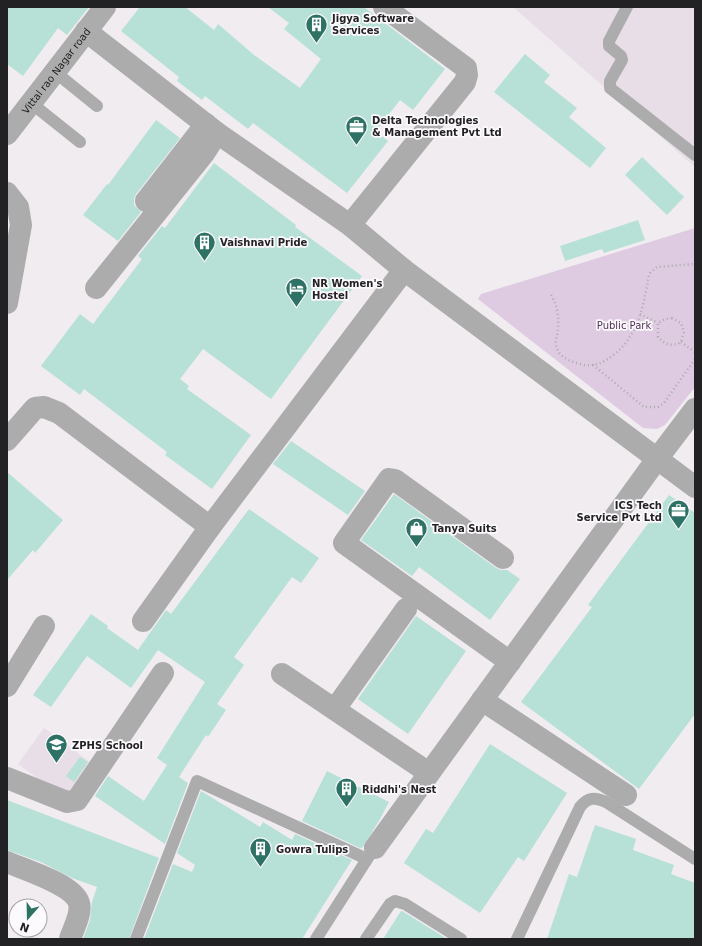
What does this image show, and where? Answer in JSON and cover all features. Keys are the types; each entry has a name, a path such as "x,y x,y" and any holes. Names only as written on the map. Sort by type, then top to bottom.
{"street":[{"name":"Vittal rao Nagar road","path":"7,134 105,7"},
{"path":"350,225 465,82 467,75 466,68 384,7"},
{"path":"86,31 211,128 350,225 404,270 695,487"},
{"path":"146,202 211,128"},
{"path":"96,288 205,152 211,128"},
{"path":"7,193 18,207 21,225 7,303"},
{"path":"143,621 210,527 404,270"},
{"path":"7,440 35,408 50,409 60,413 210,527"},
{"path":"371,853 656,459 695,409"},
{"path":"503,558 395,480 388,479 345,540 346,545 510,662"},
{"path":"335,710 406,609"},
{"path":"7,686 44,626"},
{"path":"7,778 67,802 77,800 163,673"},
{"path":"282,674 429,773"},
{"path":"482,700 626,795"},
{"path":"7,862 62,886 73,893 79,903 79,913 70,939"}],"lane":[{"path":"627,7 609,41 609,46 621,56 622,60 610,81 610,88 695,155"},
{"path":"55,72 97,106"},
{"path":"31,103 80,142"},
{"path":"136,939 197,781 371,853 316,939"},
{"path":"517,939 580,807 585,800 593,798 606,802 695,859"},
{"path":"366,939 390,904 395,901 405,904 461,939"}],"path":[{"path":"551,295 555,302 558,314 558,327 555,344 558,352 574,362 593,365 603,363 628,341 640,314 647,279 653,270 656,267 695,264"},
{"path":"640,314 658,323"},
{"path":"658,323 665,319 678,320 683,326 684,332 682,342"},
{"path":"658,323 658,337 662,341 670,345 682,342"},
{"path":"682,342 695,352"},
{"path":"593,365 644,407 658,407 664,403 695,359"}],"shaded area":[{"path":"513,7 695,7 695,167"},
{"path":"44,728 94,765 68,801 18,764"}],"green space":[{"name":"Public Park","path":"695,228 695,387 665,425 657,429 643,428 478,299 481,294"}],"building":[{"path":"7,7 89,7 67,35 58,28 23,76 7,64"},
{"path":"140,7 185,7 214,30 218,24 254,55 300,88 321,59 284,29 289,23 268,7 364,7 445,69 413,110 400,100 376,131 388,141 347,193 253,123 248,129 205,96 202,100 177,81 179,77 121,31"},
{"path":"525,54 550,75 544,82 577,108 569,117 606,148 590,168 494,92"},
{"path":"156,120 180,138 136,194 134,205 141,212 118,241 83,215 107,184 108,185"},
{"path":"642,157 684,197 667,215 625,175"},
{"path":"214,163 296,225 295,227 362,276 271,399 203,349 180,379 189,386 187,389 251,435 212,489 165,455 167,452 84,389 80,395 41,366 80,314 93,324 142,259 138,256 162,226 165,228"},
{"path":"638,220 645,240 604,253 602,249 565,261 560,246"},
{"path":"291,441 365,491 348,515 273,464"},
{"path":"7,472 63,520 35,553 33,550 7,580"},
{"path":"394,494 496,568 507,570 520,579 490,620 419,567 412,576 361,540"},
{"path":"669,495 695,513 695,714 639,789 521,702 592,607 588,605"},
{"path":"249,509 319,558 301,583 292,577 234,657 244,665 217,704 226,710 208,737 206,735 179,777 188,783 165,844 95,796 108,776 144,801 167,765 157,758 205,682 158,650 131,688 87,656 51,707 33,695 91,614 108,626 107,628 138,650 166,610 171,614"},
{"path":"416,616 466,651 408,734 358,699"},
{"path":"490,744 567,793 524,861 518,857 480,913 404,863 426,829 433,833"},
{"path":"80,757 88,762 74,782 66,776"},
{"name":"Riddhi's Nest","path":"327,771 389,802 363,847 360,848 302,821"},
{"name":"Gowra Tulips","path":"201,791 260,827 263,822 292,840 295,834 352,860 302,939 144,939 173,864 192,872 195,865 177,853"},
{"path":"7,800 159,858 129,939 83,939 90,920 92,902 97,887 72,878 41,862 7,850"},
{"path":"595,825 636,839 633,850 674,865 671,874 695,883 695,939 547,939 569,874 577,877"},
{"path":"402,911 447,939 383,939"}],"place":[{"name":"Jigya Software Services","path":"317,44"},
{"name":"Delta Technologies & Management Pvt Ltd","path":"356,146"},
{"name":"Vaishnavi Pride","path":"204,262"},
{"name":"NR Women's Hostel","path":"296,308"},
{"name":"ICS Tech Service Pvt Ltd","path":"678,530"},
{"name":"Tanya Suits","path":"417,548"},
{"name":"ZPHS School","path":"56,764"},
{"name":"Riddhi's Nest","path":"346,808"},
{"name":"Gowra Tulips","path":"261,868"}]}
